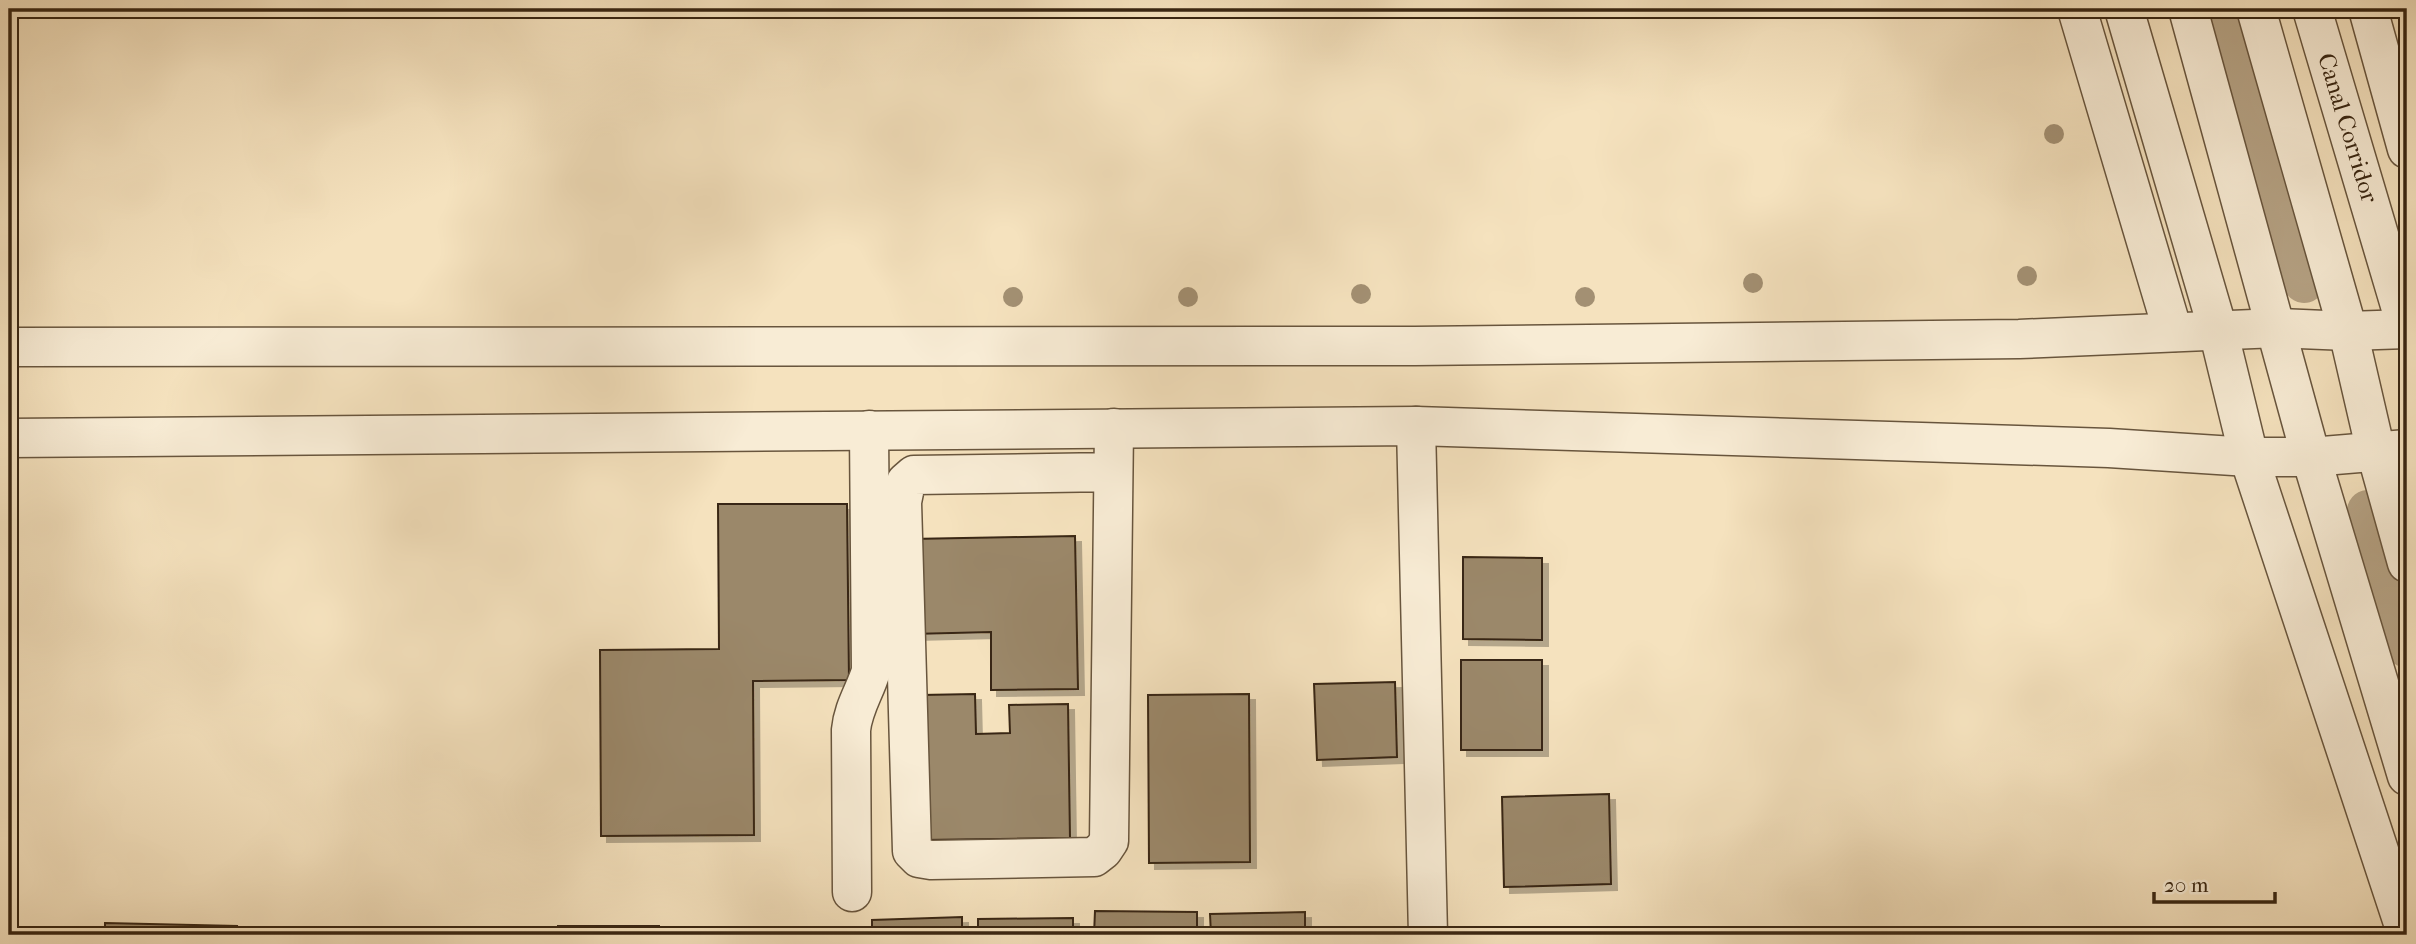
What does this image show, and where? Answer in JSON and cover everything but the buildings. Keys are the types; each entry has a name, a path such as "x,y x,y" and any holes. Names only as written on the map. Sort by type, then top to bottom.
{"street":[{"path":"2077,9 2173,332"},
{"path":"2124,9 2218,330 2249,457 2407,935"},
{"path":"2188,9 2311,457 2407,776"},
{"path":"2256,9 2348,331 2391,450 2407,563"},
{"name":"Canal Corridor","path":"2312,9 2407,329"},
{"path":"2368,9 2407,149"},
{"path":"9,347 1415,346 2020,339 2277,328 2348,331 2407,329"},
{"path":"9,438 1416,426 2109,448 2249,457 2311,457 2391,450"},
{"path":"1416,426 1429,935"},
{"path":"1113,472 914,475 906,482 902,502 912,850 919,858 1094,857 1109,841 1114,428"},
{"path":"852,892 852,717 870,671 869,430"}],"waterway":[{"path":"2226,9 2304,282"},
{"path":"2368,511 2407,647"}]}
